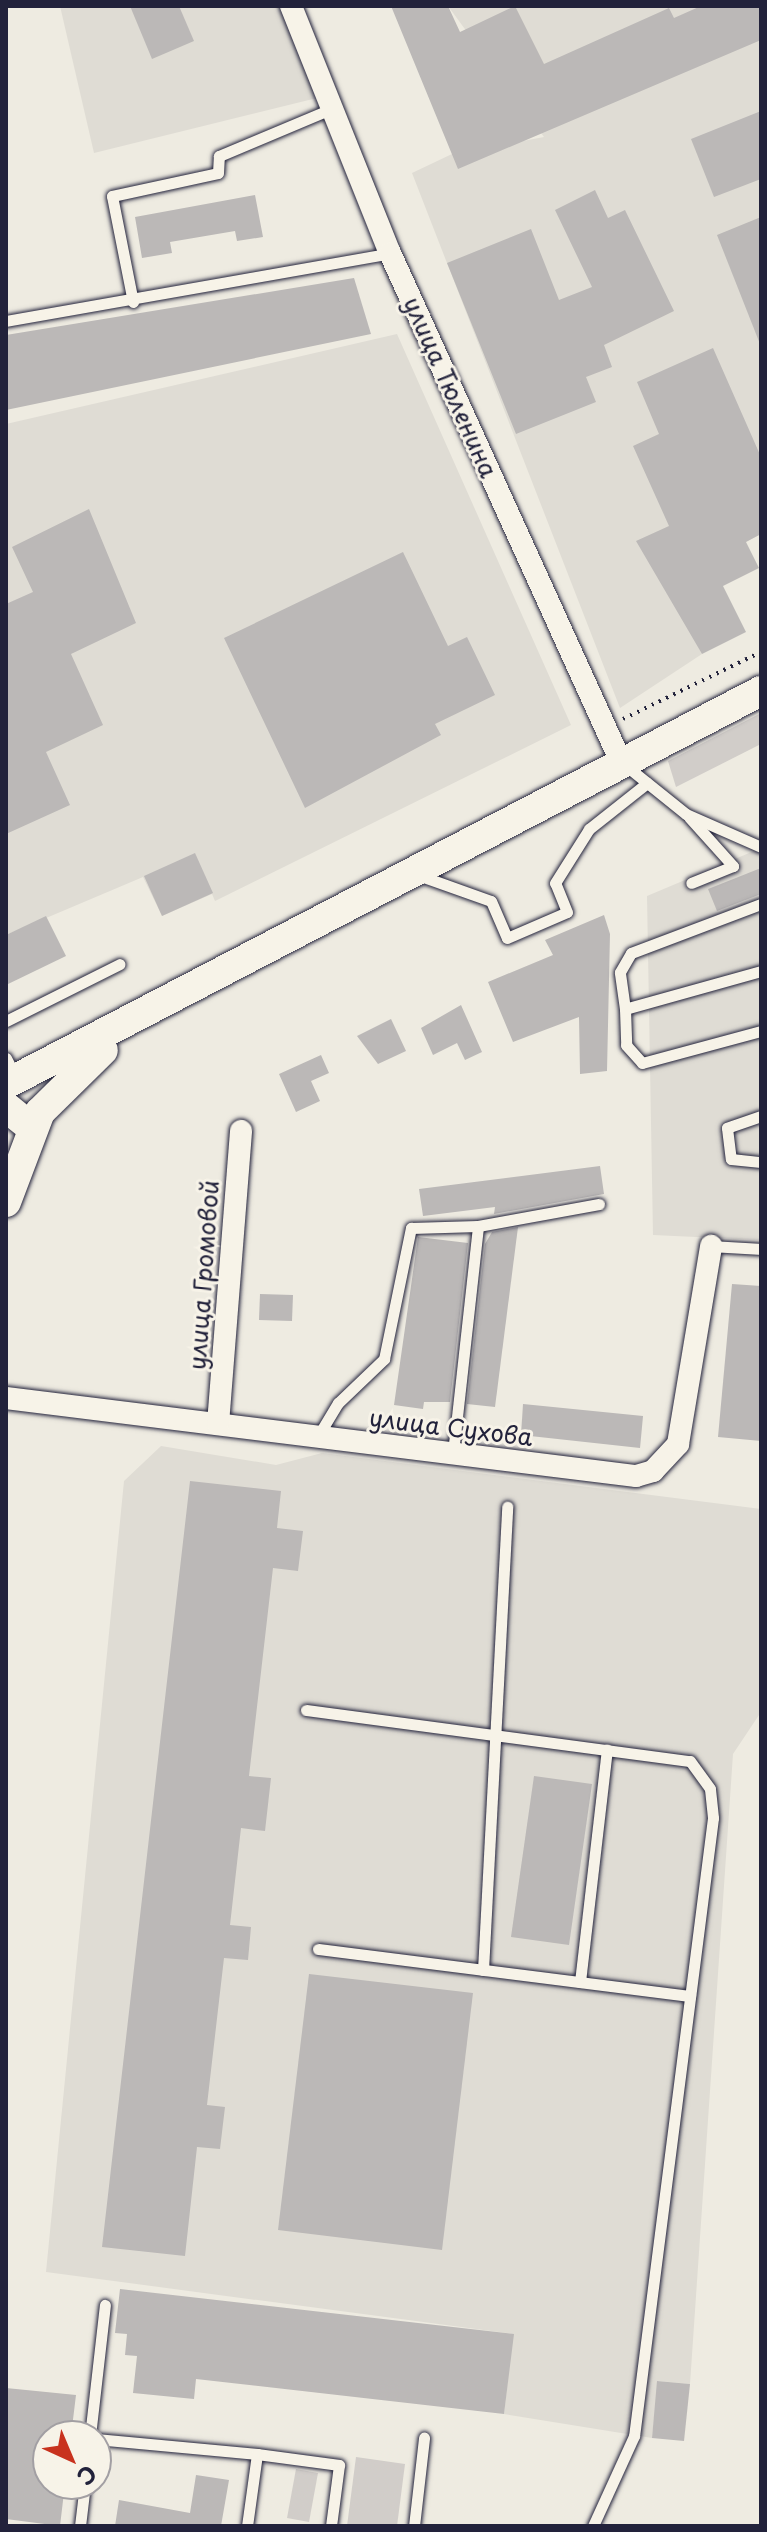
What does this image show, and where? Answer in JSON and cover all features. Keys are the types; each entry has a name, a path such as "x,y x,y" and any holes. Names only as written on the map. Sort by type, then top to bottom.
{"main road":[{"path":"31,1127 9,1082 149,1014 621,762 761,691"},
{"path":"6,1202 31,1127 78,1069 149,1014"}],"street":[{"name":"улица Тюленина","path":"291,6 390,253 621,762"},
{"name":"улица Громовой","path":"218,1424 241,1131"},
{"name":"улица Сухова","path":"6,1398 636,1476 668,1459 682,1425 711,1246"}],"lane":[{"path":"133,302 112,196 218,173 219,156 331,109"},
{"path":"6,321 133,302 390,253"},
{"path":"621,762 686,814 733,866 691,883"},
{"path":"413,873 491,901 507,938 567,912 555,883 589,829 647,783"},
{"path":"686,814 761,847"},
{"path":"761,904 631,953 620,972 626,1045 642,1063 761,1031"},
{"path":"6,1021 120,964"},
{"path":"625,1009 761,971"},
{"path":"761,1116 727,1128 731,1159 761,1162"},
{"path":"318,1436 338,1403 384,1359 405,1235 411,1228 478,1226 599,1204"},
{"path":"453,1453 478,1226"},
{"path":"711,1246 761,1249"},
{"path":"483,1970 490,1734 507,1507"},
{"path":"306,1710 690,1761 710,1789 713,1818 634,2436 593,2526"},
{"path":"580,1982 607,1750"},
{"path":"318,1949 690,1996"},
{"path":"92,2420 105,2305"},
{"path":"414,2526 424,2438"},
{"path":"112,2440 339,2465 331,2526"},
{"path":"247,2526 257,2454"},
{"path":"80,2526 83,2500"}],"path":[{"path":"605,728 761,652"}],"shaded area":[{"path":"60,6 280,6 317,98 94,153"},
{"path":"448,6 761,6 761,534 666,583 702,654 620,708 412,173 452,154 544,137"},
{"path":"397,334 571,725 215,901 212,894 162,916 143,877 6,935 6,424"},
{"path":"761,713 761,744 676,787 668,761"},
{"path":"761,848 761,1240 653,1235 647,896"},
{"path":"161,1446 276,1465 322,1453 761,1509 761,1712 733,1754 690,2384 658,2381 652,2438 504,2414 513,2334 46,2272 124,1481"},
{"path":"356,2457 405,2464 397,2526 347,2526"},
{"path":"296,2469 318,2473 309,2522 287,2518"}],"building":[{"path":"130,6 179,6 194,41 152,59"},
{"path":"391,6 448,6 460,32 515,6 544,64 669,8 674,18 701,6 761,6 761,40 458,169"},
{"path":"761,111 761,179 714,197 691,139"},
{"path":"595,190 608,218 625,210 674,311 604,345 612,367 586,377 596,402 516,434 447,263 531,229 559,300 592,287 555,210"},
{"path":"255,195 263,237 237,241 235,231 170,242 172,253 142,258 135,217"},
{"path":"761,217 761,344 760,344 717,235"},
{"path":"354,278 371,334 6,410 6,335"},
{"path":"713,348 761,457 761,534 746,542 759,568 723,586 746,632 702,654 636,541 669,526 633,446 659,434 637,382"},
{"path":"89,509 136,623 71,654 103,725 46,752 70,805 6,834 6,604 33,592 12,547"},
{"path":"403,552 448,646 467,637 495,695 435,724 441,735 305,808 224,638"},
{"path":"195,853 213,893 162,916 144,876"},
{"path":"761,868 761,894 717,911 708,889"},
{"path":"604,915 610,934 607,1071 580,1074 579,1017 513,1042 488,982 553,955 545,940"},
{"path":"46,916 66,956 6,985 6,935"},
{"path":"461,1005 482,1052 465,1060 457,1043 433,1055 421,1028"},
{"path":"391,1019 406,1051 378,1064 357,1036"},
{"path":"321,1055 329,1073 311,1081 320,1101 296,1112 279,1074"},
{"path":"600,1166 604,1194 494,1214 495,1207 423,1216 419,1189"},
{"path":"518,1227 495,1407 467,1404 485,1244 492,1232"},
{"path":"418,1237 468,1243 450,1402 424,1402 423,1409 394,1405"},
{"path":"732,1284 761,1286 761,1441 718,1437"},
{"path":"260,1294 293,1295 292,1321 259,1320"},
{"path":"523,1404 643,1416 640,1448 521,1435"},
{"path":"190,1481 281,1491 277,1528 303,1531 298,1571 273,1568 249,1776 271,1778 265,1831 241,1828 230,1925 251,1927 248,1960 224,1958 207,2105 225,2107 220,2149 197,2147 185,2256 102,2247"},
{"path":"534,1776 592,1784 569,1945 511,1937"},
{"path":"309,1974 473,1993 442,2250 278,2230"},
{"path":"120,2289 514,2334 504,2414 196,2379 194,2399 133,2393 137,2356 125,2355 127,2334 115,2333"},
{"path":"657,2381 690,2384 684,2441 652,2438"},
{"path":"6,2388 76,2395 73,2420 32,2420 32,2500 63,2500 60,2526 6,2519"},
{"path":"196,2475 229,2480 221,2526 115,2526 119,2500 190,2513"}]}
